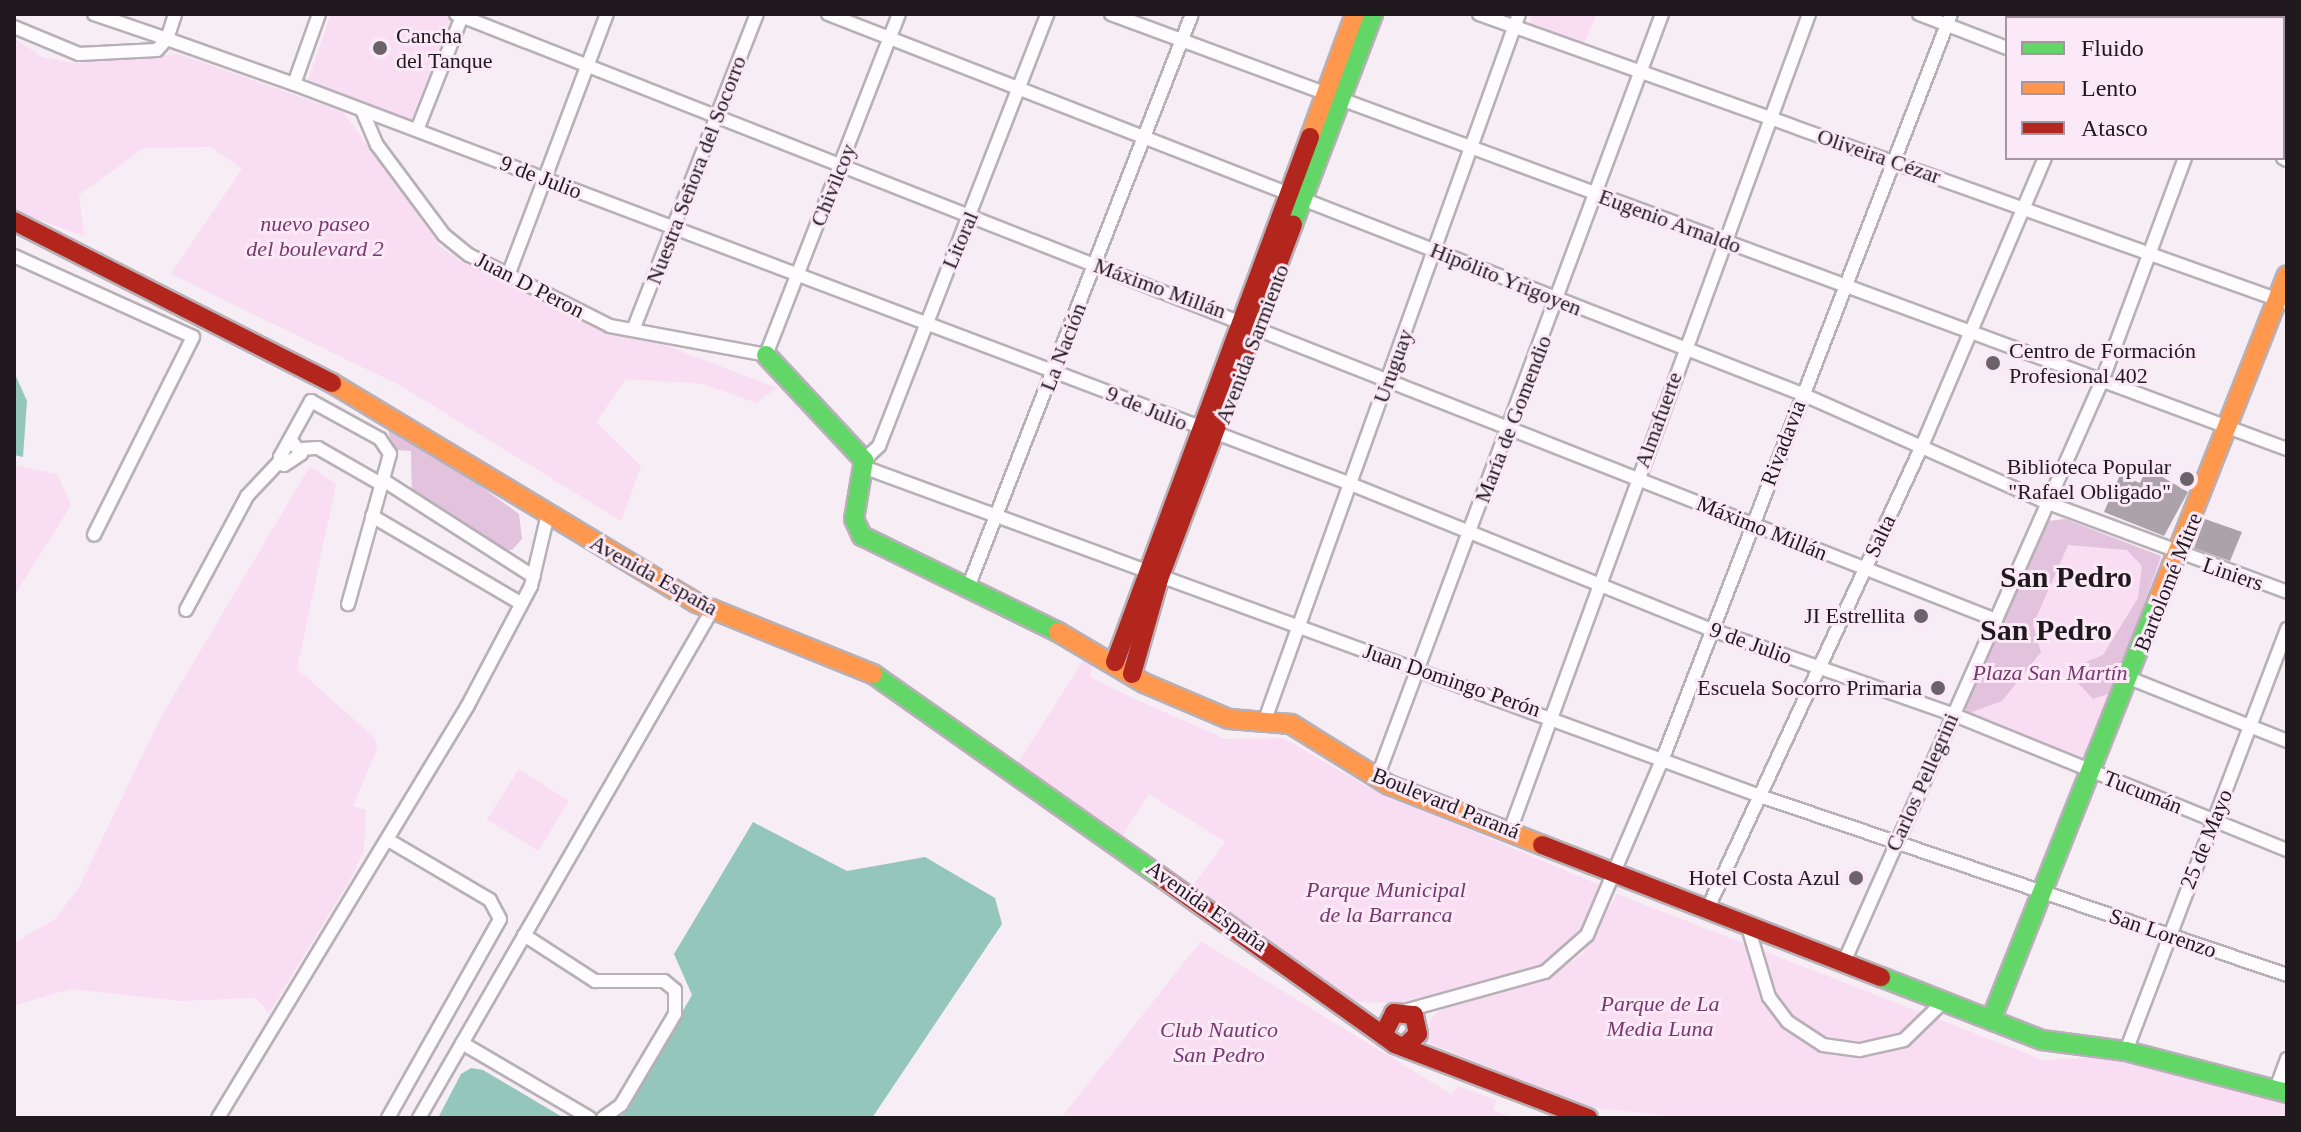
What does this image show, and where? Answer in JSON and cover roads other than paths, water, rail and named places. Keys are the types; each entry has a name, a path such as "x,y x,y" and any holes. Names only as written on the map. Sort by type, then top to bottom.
{"main road":[{"name":"Avenida Sarmiento","path":"1115,662 1153,577 1252,323 1333,96 1355,14"},
{"name":"Avenida Sarmiento","path":"1333,96 1373,14"},
{"name":"Avenida España","path":"14,221 225,322 712,610 823,649 889,682 1354,1009 1588,1118"},
{"name":"Bartolomé Mitre","path":"1991,1020 2088,770 2129,678 2228,428 2283,302 2287,275"},
{"path":"766,355 865,464"},
{"name":"Boulevard Paraná","path":"865,464 854,519 862,536 1115,662 1132,674 1229,719 1266,717 1303,730 1377,778 1511,828 1748,927 2042,1040 2126,1051 2281,1091"},
{"name":"Avenida Sarmiento","path":"1132,674 1153,577"}],"street":[{"name":"9 de Julio","path":"94,14 417,130 796,277 1348,483 1712,630 1952,714 2088,770"},
{"path":"14,27 79,54 157,50 167,39 175,14"},
{"path":"294,84 319,14"},
{"path":"509,273 607,14"},
{"name":"Nuestra Señora del Socorro","path":"635,325 757,14"},
{"name":"Hipólito Yrigoyen","path":"828,14 1802,394 2048,503 2179,556"},
{"name":"Chivilcoy","path":"766,355 899,14"},
{"name":"Litoral","path":"865,464 879,446 925,323 972,215 1047,14"},
{"name":"Eugenio Arnaldo","path":"1111,14 2287,449"},
{"name":"La Nación","path":"967,590 1055,372 1192,14"},
{"name":"Oliveira Cézar","path":"1479,14 1517,20 1640,71 2150,249 2283,302"},
{"name":"María de Gomendio","path":"1377,778 1558,300 1662,14"},
{"name":"Almafuerte","path":"1511,828 1722,240 1809,14"},
{"path":"1919,14 1949,19 2005,47"},
{"path":"417,130 460,15"},
{"name":"Máximo Millán","path":"460,15 588,62 1094,264 1511,425 1752,525 1996,620"},
{"name":"Rivadavia","path":"1439,1000 1525,980 1564,962 1587,935 1663,758 1949,19"},
{"name":"Uruguay","path":"1266,717 1517,20"},
{"name":"Juan D Peron","path":"362,110 377,145 444,235 610,326 635,325 766,355"},
{"name":"Salta","path":"1707,910 1973,333 2044,160"},
{"name":"Carlos Pellegrini","path":"1844,962 2102,381 2184,160"},
{"path":"14,256 193,337 94,535"},
{"path":"186,610 247,496 296,444 304,405 317,402 387,446 382,482 348,604"},
{"path":"296,444 318,448 382,482 534,577"},
{"name":"Juan Domingo Perón","path":"865,464 1153,577 1552,714 1760,796 2040,889"},
{"path":"218,1118 346,897 388,840 520,603 534,577 548,514"},
{"path":"372,516 520,603"},
{"name":"Liniers","path":"2179,556 2287,592"},
{"path":"419,1118 712,610"},
{"name":"25 de Mayo","path":"2126,1051 2167,936 2287,629"},
{"path":"2129,678 2287,741"},
{"name":"Tucumán","path":"2088,770 2287,850"},
{"path":"388,840 490,900 500,919 388,1118"},
{"name":"San Lorenzo","path":"2040,889 2167,936 2287,975"},
{"path":"1748,927 1769,997 1788,1022 1823,1045 1860,1050 1904,1040 1942,1003"},
{"path":"524,935 595,981 664,981 675,990 675,1014 621,1105 603,1118"},
{"path":"1406,1031 1439,1000"},
{"path":"1406,1031 1439,1000"},
{"path":"462,1043 590,1118"},
{"path":"2281,1091 2287,1059"}],"place":[{"name":"Cancha del Tanque","path":"380,48"},
{"name":"Centro de Formación Profesional 402","path":"1993,363"},
{"name":"Biblioteca Popular \"Rafael Obligado\"","path":"2187,479"},
{"name":"JI Estrellita","path":"1921,616"},
{"name":"Escuela Socorro Primaria","path":"1938,688"},
{"name":"Hotel Costa Azul","path":"1856,878"}],"district":[{"name":"San Pedro","path":"2066,577"},
{"name":"San Pedro","path":"2046,630"}],"park label":[{"name":"nuevo paseo del boulevard 2","path":"315,236"},
{"name":"Plaza San Martín","path":"2050,673"},
{"name":"Parque Municipal de la Barranca","path":"1386,902"},
{"name":"Parque de La Media Luna","path":"1660,1016"},
{"name":"Club Nautico San Pedro","path":"1219,1042"}]}
